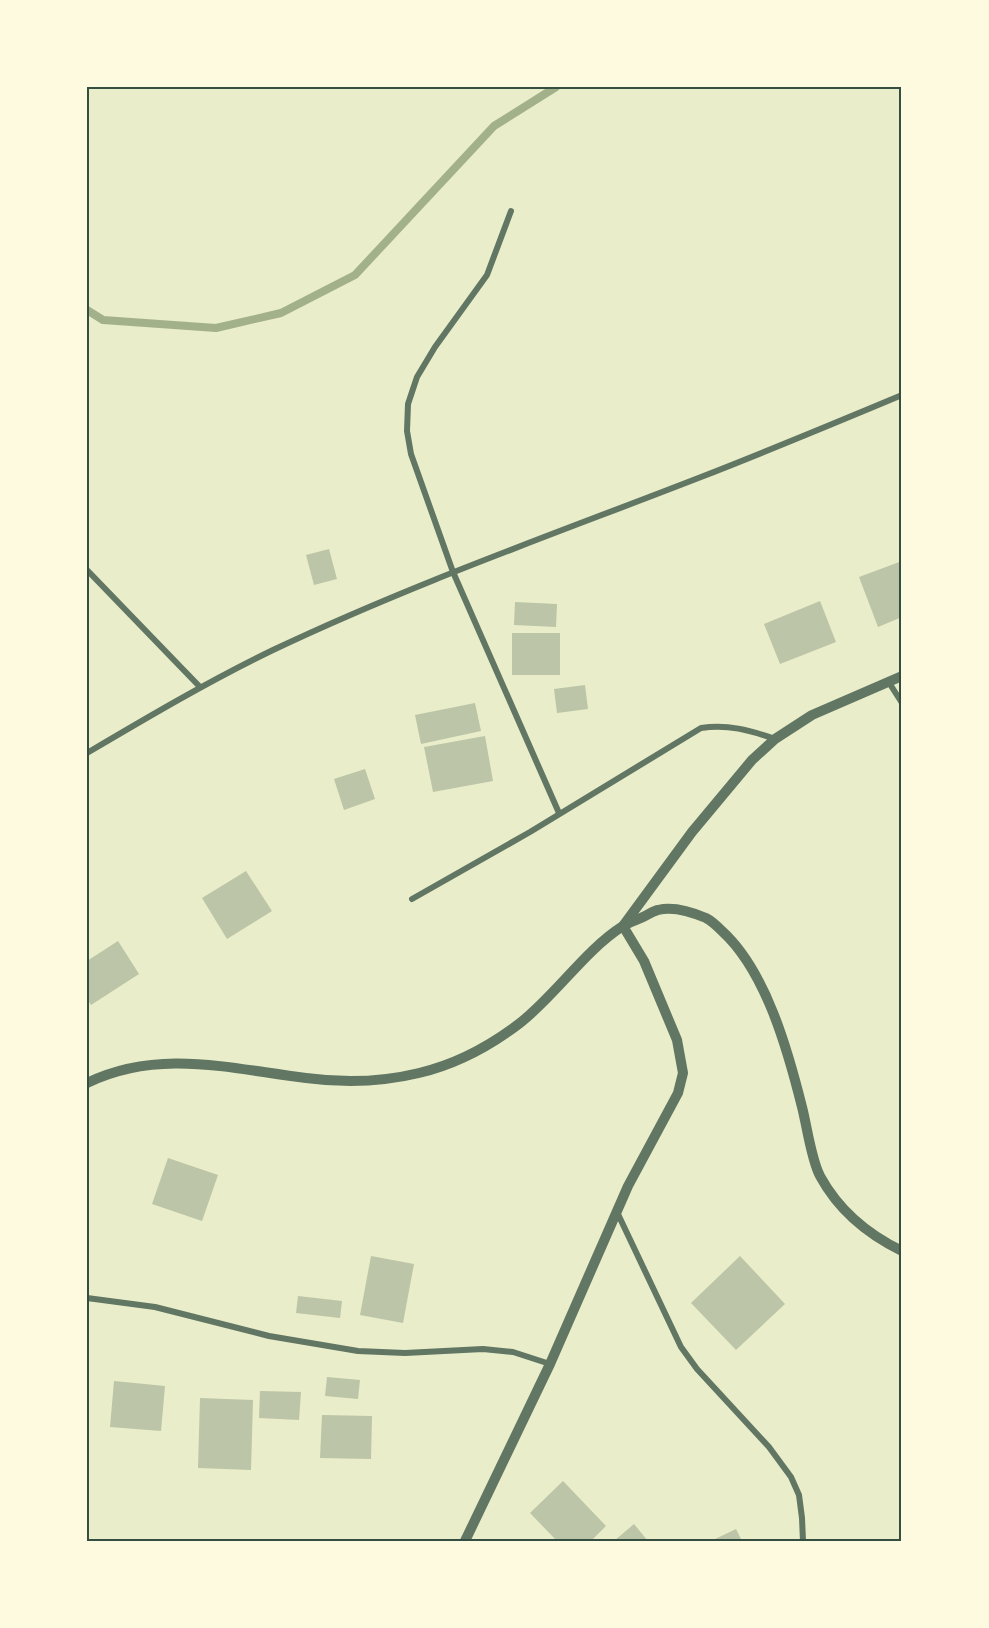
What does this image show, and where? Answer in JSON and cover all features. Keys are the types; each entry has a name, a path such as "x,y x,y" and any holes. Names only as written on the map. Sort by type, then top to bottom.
{"street":[{"path":"511,211 487,275 435,347 417,377 408,404 407,431 411,454 453,572 559,813"},
{"path":"87,753 200,687 320,628 453,572 703,476 902,395"},
{"path":"87,570 200,687"},
{"path":"87,1083 104,1075 147,1065 190,1063 237,1067 307,1079 348,1081 387,1080 457,1062 522,1021 623,926 692,832 752,760 775,739 812,715 902,676"},
{"path":"888,681 902,703"},
{"path":"412,899 701,729 716,726 744,728 775,739"},
{"path":"623,926 659,910 683,910 709,919 730,938 746,959 774,1015 792,1067 818,1173 833,1198 853,1220 879,1240 902,1251"},
{"path":"465,1541 550,1364 616,1212 678,1094 683,1073 676,1040 644,962 623,926"},
{"path":"616,1212 681,1347 697,1369 769,1447 790,1477 799,1496 803,1541"},
{"path":"87,1298 155,1307 269,1336 358,1351 405,1353 483,1349 513,1352 550,1364"}],"building":[{"path":"329,549 337,579 314,585 306,555"},
{"path":"902,561 902,617 878,627 859,577"},
{"path":"820,601 836,642 780,664 764,624"},
{"path":"515,602 557,604 556,627 514,625"},
{"path":"512,633 560,633 560,675 512,675"},
{"path":"585,685 588,709 557,713 554,689"},
{"path":"475,703 481,731 421,744 415,715"},
{"path":"485,736 493,781 433,792 424,747"},
{"path":"365,769 375,799 344,810 334,779"},
{"path":"246,871 272,911 227,939 202,898"},
{"path":"118,941 139,974 91,1005 87,999 87,961"},
{"path":"168,1158 218,1175 202,1221 152,1204"},
{"path":"371,1256 414,1264 403,1323 360,1315"},
{"path":"740,1256 785,1304 736,1350 691,1303"},
{"path":"298,1296 342,1301 340,1318 296,1313"},
{"path":"327,1377 360,1380 358,1399 325,1396"},
{"path":"114,1381 165,1386 161,1431 110,1427"},
{"path":"260,1391 301,1392 299,1420 259,1418"},
{"path":"200,1398 253,1400 251,1470 198,1468"},
{"path":"322,1415 372,1416 371,1459 320,1458"},
{"path":"563,1481 606,1526 591,1541 557,1541 530,1513"},
{"path":"634,1524 648,1541 614,1541"},
{"path":"736,1529 742,1541 711,1541"}],"waterway":[{"path":"87,310 103,320 216,328 281,313 355,275 494,126 556,87"}]}
